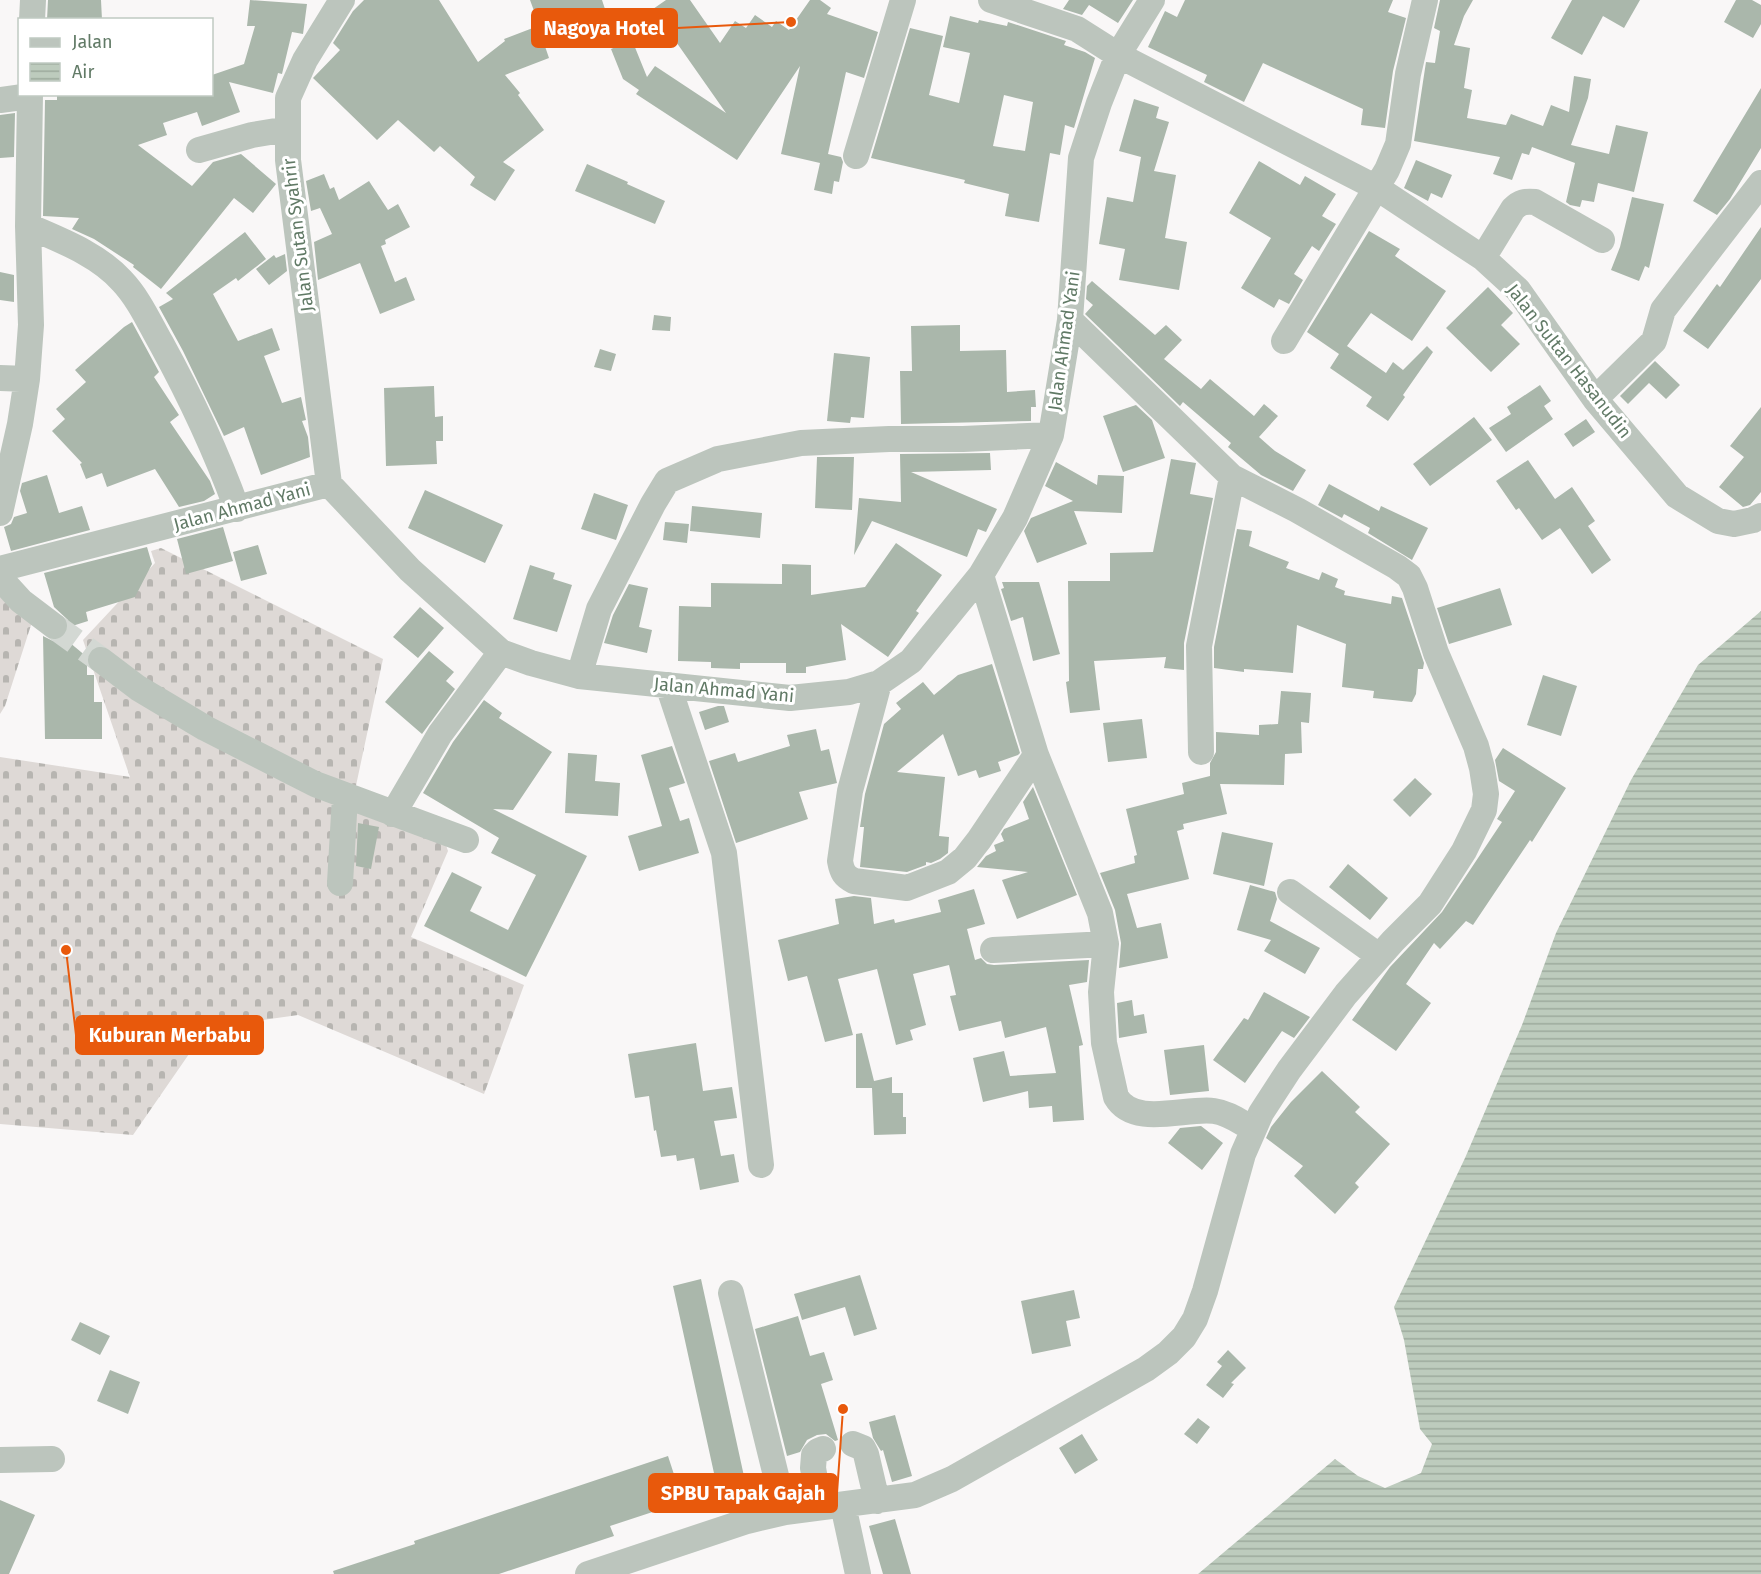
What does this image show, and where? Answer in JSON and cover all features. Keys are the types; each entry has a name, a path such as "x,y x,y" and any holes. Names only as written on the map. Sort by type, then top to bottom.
{"street":[{"path":"33,0 33,18"},
{"name":"Jalan Sutan Syahrir","path":"329,484 288,160 288,98 305,60 342,0"},
{"path":"856,156 903,0"},
{"name":"Jalan Sultan Hasanudin","path":"991,0 1077,29 1118,55 1377,188 1483,258 1518,290 1595,399 1677,496 1718,520 1734,524 1761,516"},
{"name":"Jalan Ahmad Yani","path":"0,569 329,484 410,570 501,652 531,663 579,676 790,698 849,692 879,683 911,661 981,575 1015,518 1051,435 1070,320 1081,158 1118,55 1152,0"},
{"path":"1284,341 1377,188 1398,144 1408,74 1425,0"},
{"path":"0,100 24,96"},
{"path":"0,513 20,424 27,379 31,325 28,226 30,96"},
{"path":"199,150 252,135 288,129"},
{"path":"1595,399 1654,341 1663,310 1761,183"},
{"path":"1483,258 1513,209 1519,203 1527,201 1535,202 1602,240"},
{"path":"28,226 72,244 122,280 138,302 205,427 237,508"},
{"path":"588,1574 637,1566 747,1521 785,1512 915,1495 952,1479 1146,1369 1168,1353 1184,1337 1202,1302 1243,1154 1253,1129 1289,1070 1346,994 1379,956 1430,904 1464,851 1484,810 1486,794 1476,746 1436,653 1415,588 1408,576 1397,567 1298,510 1232,477 1070,320"},
{"path":"0,378 27,379"},
{"path":"579,676 599,609 667,481 718,459 801,443 889,438 963,439 1051,435"},
{"path":"1201,752 1199,646 1232,477"},
{"path":"981,575 1036,754 1100,913 1106,944 1101,992 1104,1043 1114,1091 1119,1103 1133,1111 1156,1114 1207,1110 1218,1112 1253,1129"},
{"path":"0,578 21,601 54,626"},
{"path":"393,814 440,734 501,652"},
{"path":"100,660 138,688 205,728 315,784 466,840"},
{"path":"879,683 850,791 840,861 846,877 854,881 907,888 948,872 965,858 979,840 1036,754"},
{"path":"668,685 724,853 761,1165"},
{"path":"340,883 345,797"},
{"path":"1290,892 1379,956"},
{"path":"993,950 1106,944"},
{"path":"731,1293 785,1512"},
{"path":"853,1444 863,1448 866,1454 877,1501"},
{"path":"824,1449 818,1451 814,1460 858,1574"},
{"path":"0,1460 52,1459"}],"green space":[{"path":"161,548 383,659 351,809 444,839 448,851 411,937 524,985 484,1094 298,1015 207,1028 133,1135 0,1124 0,757 130,777 83,640 155,563 151,551"},
{"path":"0,596 32,622 5,706 0,714"}],"water":[{"path":"1761,611 1761,1574 1198,1574 1335,1459 1358,1476 1385,1488 1421,1473 1432,1444 1420,1429 1404,1340 1394,1307 1465,1158 1522,1025 1556,933 1631,780 1698,665"}],"building":[{"path":"48,0 101,0 102,18 47,18"},
{"path":"250,0 307,4 303,34 292,32 282,74 278,73 273,93 229,82 240,112 202,126 197,112 163,123 167,135 138,145 192,186 213,162 241,154 276,184 253,213 234,198 161,289 133,267 134,265 94,239 72,229 79,218 43,216 45,100 57,100 57,96 213,96 213,75 244,64 255,26 247,26"},
{"path":"364,0 439,0 478,62 505,41 504,39 538,26 549,58 505,75 520,93 518,95 544,130 503,162 515,170 495,201 470,185 475,177 440,146 434,152 398,120 377,140 313,78 340,50 333,43 353,11"},
{"path":"530,0 602,0 607,15 544,38"},
{"path":"666,0 690,0 720,43 735,21 746,28 755,15 772,27 776,21 789,30 810,0 820,0 831,8 827,14 878,32 864,78 846,72 828,154 841,157 843,162 839,182 834,181 832,194 814,190 820,163 781,154 800,66 737,160 636,94 639,90 623,79 611,49 632,40 647,77 655,66 726,113 653,9"},
{"path":"1069,0 1133,0 1118,23 1089,5 1082,15 1063,9"},
{"path":"1185,0 1393,0 1388,12 1406,18 1393,71 1385,128 1361,125 1363,109 1263,63 1244,102 1204,82 1207,75 1148,47 1165,11 1177,17"},
{"path":"1440,0 1473,0 1464,16 1454,45 1470,48 1464,88 1472,90 1467,118 1506,125 1511,114 1543,126 1551,105 1569,112 1574,76 1591,79 1588,98 1571,145 1609,154 1616,125 1648,132 1634,192 1598,183 1594,202 1582,200 1580,207 1570,205 1566,202 1575,163 1532,147 1529,155 1522,153 1512,180 1493,174 1500,157 1414,141 1426,62 1435,63 1440,31 1434,28"},
{"path":"1572,0 1640,0 1624,28 1603,16 1582,55 1551,38"},
{"path":"1736,0 1752,0 1761,5 1761,24 1753,38 1724,22"},
{"path":"950,16 978,23 979,20 1007,26 1008,22 1066,41 1064,45 1095,58 1074,128 1065,125 1060,155 1050,153 1039,222 1005,216 1009,194 964,183 965,180 871,158 910,28 943,36 929,95 959,103 970,53 943,47","holes":["1004,95 1033,102 1025,151 993,146"]},
{"path":"1761,88 1761,148 1730,199 1717,215 1693,201"},
{"path":"1134,99 1159,107 1156,118 1169,122 1154,171 1176,175 1165,238 1187,242 1179,290 1119,280 1125,249 1099,244 1107,197 1133,202 1141,157 1119,151"},
{"path":"15,113 14,157 0,158 0,115"},
{"path":"1416,160 1452,175 1442,198 1431,193 1428,201 1404,188"},
{"path":"1259,161 1300,185 1305,176 1336,194 1322,216 1336,224 1319,251 1312,246 1294,274 1303,280 1289,304 1279,299 1274,308 1241,288 1271,238 1229,213"},
{"path":"587,164 665,201 655,224 575,191"},
{"path":"324,174 330,189 334,187 339,200 369,181 388,210 398,204 410,227 385,240 386,244 381,246 395,282 406,277 415,300 380,314 360,263 318,280 314,242 332,234 320,208 311,211 306,181"},
{"path":"1632,197 1664,204 1649,268 1645,266 1639,281 1611,270 1620,247"},
{"path":"1761,227 1761,279 1708,349 1683,331 1717,284 1720,287"},
{"path":"1369,231 1400,249 1395,256 1446,291 1412,341 1371,313 1347,346 1386,373 1393,362 1403,370 1427,346 1433,352 1388,421 1366,406 1372,397 1330,368 1339,354 1307,332"},
{"path":"245,232 266,259 238,281 236,278 213,294 238,341 272,328 280,350 264,356 282,403 301,397 306,420 302,421 308,437 310,457 261,475 244,427 224,436 159,307 173,299 166,293"},
{"path":"285,254 287,271 269,285 256,269 274,255 276,258"},
{"path":"0,272 14,275 14,302 0,300"},
{"path":"1092,281 1155,335 1166,325 1182,340 1164,359 1201,389 1210,379 1254,416 1264,404 1278,416 1259,437 1275,451 1306,470 1293,491 1261,475 1228,447 1231,443 1183,402 1180,406 1085,314 1093,305 1086,299 1087,286"},
{"path":"1488,287 1513,313 1501,325 1520,344 1491,372 1446,328"},
{"path":"654,315 671,317 670,331 652,330"},
{"path":"132,322 159,372 154,377 179,415 170,422 210,481 215,494 204,501 179,507 155,469 107,487 102,473 86,479 80,464 82,463 52,431 65,419 56,409 86,382 75,370"},
{"path":"960,325 960,351 1006,350 1007,392 1035,390 1036,407 1031,407 1031,421 901,424 900,371 912,371 911,326"},
{"path":"600,349 616,354 611,371 594,367"},
{"path":"834,353 870,357 864,418 851,417 850,423 827,421"},
{"path":"1655,361 1680,385 1666,399 1649,383 1628,404 1620,396"},
{"path":"1540,385 1551,401 1544,406 1553,419 1506,452 1489,428 1511,414 1507,407"},
{"path":"434,386 435,417 443,416 443,441 436,441 437,464 386,466 384,388"},
{"path":"1136,405 1152,420 1165,458 1123,472 1103,416"},
{"path":"1761,407 1761,492 1750,505 1743,507 1719,487 1744,457 1730,446"},
{"path":"1474,417 1492,440 1430,486 1413,464"},
{"path":"1586,419 1595,432 1573,447 1564,434"},
{"path":"990,453 991,470 911,472 997,509 986,532 978,529 967,557 872,521 854,555 859,498 901,502 900,454"},
{"path":"817,457 854,457 852,510 815,508"},
{"path":"1171,459 1196,463 1190,494 1213,498 1184,643 1184,670 1164,668 1166,657 1094,661 1100,710 1070,713 1066,682 1069,681 1068,581 1110,581 1110,553 1153,552"},
{"path":"1528,460 1555,499 1572,487 1595,521 1588,526 1611,560 1592,574 1560,528 1542,540 1519,508 1516,510 1496,481"},
{"path":"1056,462 1097,485 1098,475 1124,476 1122,513 1074,511 1087,544 1037,563 1024,531 1031,518 1073,501 1045,486"},
{"path":"47,475 59,513 82,506 90,530 11,551 4,527 11,524 14,517 27,513 20,491 22,483"},
{"path":"1329,484 1379,511 1381,506 1428,528 1412,560 1368,533 1370,528 1344,514 1342,518 1318,505"},
{"path":"425,490 503,525 485,563 408,528"},
{"path":"594,493 628,505 616,540 581,529"},
{"path":"692,506 762,513 760,538 690,531"},
{"path":"665,522 689,524 687,543 663,540"},
{"path":"223,527 233,561 186,574 177,539"},
{"path":"1237,529 1252,531 1249,546 1289,562 1286,568 1319,580 1322,572 1338,579 1335,587 1345,591 1344,595 1391,604 1392,596 1402,598 1424,663 1423,669 1418,669 1416,694 1412,702 1373,698 1374,691 1342,687 1346,644 1297,625 1293,673 1244,669 1244,672 1214,668 1214,647"},
{"path":"896,543 942,575 916,611 919,613 888,657 841,624 846,660 806,667 806,673 786,673 786,663 740,663 740,669 711,668 711,662 678,661 679,606 711,607 711,583 782,584 782,564 811,565 811,595 865,587"},
{"path":"258,545 267,574 241,581 233,552"},
{"path":"147,547 152,564 135,597 86,612 88,621 69,627 68,620 54,607 44,573"},
{"path":"530,565 555,573 553,579 572,585 557,632 513,619"},
{"path":"1002,582 1039,582 1060,654 1033,661 1023,617 1011,621 1001,589 1004,588"},
{"path":"629,584 648,588 639,627 652,630 647,653 604,643 613,615"},
{"path":"1500,588 1512,625 1449,644 1437,608"},
{"path":"420,607 444,628 418,658 393,637"},
{"path":"43,636 53,641 63,637 87,657 87,675 94,675 94,702 102,702 102,739 45,739"},
{"path":"429,651 454,672 446,681 455,689 422,734 385,702"},
{"path":"992,664 1020,753 998,762 1001,771 979,778 976,770 958,776 943,734 897,772 945,777 939,836 949,837 948,853 940,859 931,863 926,862 926,865 907,872 860,867 864,827 860,827 865,794 884,724 901,709 896,703 923,682 934,695 958,675"},
{"path":"1543,675 1577,686 1561,736 1527,725"},
{"path":"1281,691 1311,693 1309,723 1301,722 1302,753 1285,754 1284,785 1220,784 1227,814 1183,824 1184,829 1177,831 1189,879 1127,894 1137,928 1161,923 1168,958 1119,968 1121,943 1115,910 1100,873 1135,863 1134,856 1137,855 1126,809 1184,794 1182,783 1210,776 1210,763 1216,752 1216,732 1259,735 1259,725 1278,724"},
{"path":"484,700 502,713 499,718 552,752 513,810 493,809 587,856 526,977 424,926 452,872 482,887 470,911 508,930 536,875 491,853 499,838 423,793 453,742"},
{"path":"724,706 729,722 705,730 699,712"},
{"path":"1142,719 1147,758 1108,762 1103,723"},
{"path":"816,729 821,751 829,749 837,783 799,792 808,819 736,843 709,761 735,753 738,762 790,746 787,735"},
{"path":"672,746 685,783 669,788 680,821 689,818 699,853 639,871 628,836 662,826 641,755"},
{"path":"1503,748 1566,788 1532,842 1530,840 1473,925 1466,921 1440,949 1434,943 1406,984 1431,1003 1396,1051 1352,1020 1390,967 1442,912 1502,822 1497,819 1515,791 1499,781 1495,760"},
{"path":"568,753 597,755 595,781 620,783 618,816 565,813"},
{"path":"1415,778 1432,794 1410,817 1393,800"},
{"path":"1033,787 1077,895 1017,919 1002,880 1028,872 977,867 986,856 996,851 994,845 1004,841 1001,834 1004,829 1029,819 1023,802"},
{"path":"358,823 379,827 371,869 356,866"},
{"path":"1222,832 1273,843 1264,886 1213,874"},
{"path":"1348,864 1388,898 1370,920 1329,887"},
{"path":"1250,885 1275,892 1277,899 1270,921 1320,948 1305,974 1264,951 1271,940 1237,930"},
{"path":"974,889 985,924 967,929 975,960 981,958 987,964 994,965 1089,960 1087,982 1069,985 1083,1045 1079,1046 1084,1120 1053,1122 1052,1106 1029,1108 1028,1091 983,1102 973,1058 1004,1051 1010,1076 1056,1073 1046,1027 1005,1038 1001,1021 959,1031 950,996 956,995 949,965 913,974 926,1025 910,1030 913,1040 896,1045 877,969 838,979 853,1035 825,1042 807,976 788,981 778,940 839,924 835,899 854,896 871,898 874,924 894,919 895,923 941,912 938,900"},
{"path":"1264,992 1310,1017 1294,1038 1282,1031 1245,1083 1213,1060 1244,1018 1248,1020"},
{"path":"1132,1000 1134,1016 1144,1014 1147,1033 1119,1038 1117,1003"},
{"path":"862,1033 874,1081 892,1077 892,1093 903,1093 906,1134 874,1135 872,1088 856,1088 856,1034"},
{"path":"696,1043 703,1091 732,1087 737,1118 714,1121 721,1156 734,1154 739,1182 700,1190 694,1158 677,1161 676,1155 661,1157 656,1130 654,1131 649,1096 635,1098 628,1054"},
{"path":"1204,1045 1209,1091 1170,1095 1164,1050"},
{"path":"1322,1071 1360,1107 1355,1112 1390,1144 1355,1183 1359,1187 1335,1214 1294,1176 1303,1166 1266,1138 1271,1127 1291,1102"},
{"path":"1201,1126 1223,1143 1202,1170 1168,1143 1180,1128"},
{"path":"860,1275 877,1329 854,1336 845,1307 802,1320 794,1294"},
{"path":"701,1279 747,1490 719,1496 673,1286"},
{"path":"1074,1290 1080,1318 1066,1321 1071,1346 1032,1354 1021,1301"},
{"path":"798,1316 810,1356 824,1352 833,1380 821,1384 838,1440 835,1441 826,1434 817,1435 807,1440 800,1452 787,1456 755,1329"},
{"path":"80,1322 110,1336 100,1355 71,1340"},
{"path":"1228,1350 1246,1368 1231,1383 1234,1384 1223,1398 1206,1385 1222,1366 1217,1362"},
{"path":"110,1370 140,1382 128,1414 97,1401"},
{"path":"895,1415 912,1476 892,1482 883,1450 881,1451 873,1438 869,1422"},
{"path":"1198,1418 1210,1427 1197,1444 1184,1434"},
{"path":"1082,1434 1098,1460 1075,1474 1059,1448"},
{"path":"668,1456 683,1502 610,1526 614,1536 499,1574 334,1574 333,1571 415,1544 414,1541"},
{"path":"0,1500 35,1515 9,1574 0,1574"},
{"path":"895,1519 911,1574 883,1574 869,1526"}],"tunnel":[{"path":"54,626 101,660"}],"place":[{"name":"Nagoya Hotel","path":"791,22"},
{"name":"Kuburan Merbabu","path":"66,950"},
{"name":"SPBU Tapak Gajah","path":"843,1409"}]}
